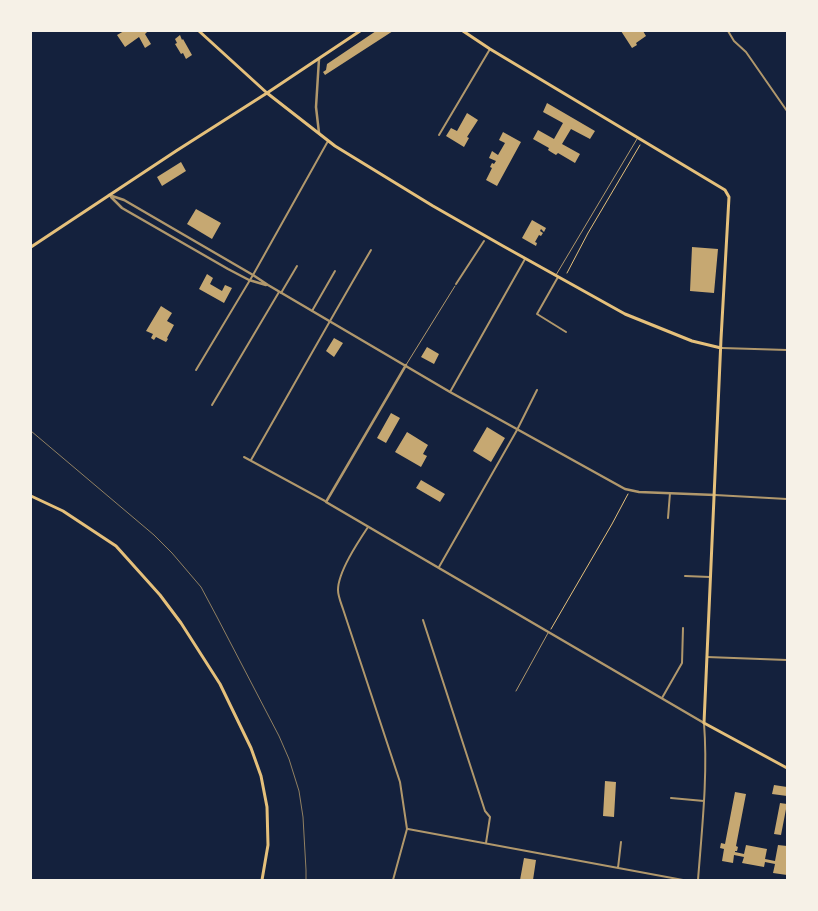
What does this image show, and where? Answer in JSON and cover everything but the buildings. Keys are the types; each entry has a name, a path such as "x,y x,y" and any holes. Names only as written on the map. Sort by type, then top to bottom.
{"main road":[{"path":"199,31 254,83 328,141 433,206 625,314 692,341 721,348"},
{"path":"31,247 360,31"},
{"path":"463,31 728,192 704,723 787,768"},
{"path":"31,496 63,511 116,546 160,595 220,684 251,748 267,807 268,845 262,880"}],"street":[{"path":"728,31 734,41 746,52 787,111"},
{"path":"439,134 490,49"},
{"path":"319,59 316,107 321,135"},
{"path":"196,370 249,280 254,275 328,141"},
{"path":"109,195 124,200 450,392 630,491 787,500"},
{"path":"109,195 122,208 228,269 249,280 268,285"},
{"path":"118,204 120,199"},
{"path":"456,284 484,241"},
{"path":"251,460 371,250"},
{"path":"450,392 526,259"},
{"path":"212,405 297,266"},
{"path":"312,311 335,271"},
{"path":"557,276 537,314 566,332"},
{"path":"721,348 787,350"},
{"path":"326,502 406,366"},
{"path":"438,567 517,430 537,390"},
{"path":"244,457 326,502 704,723 706,739 704,801 698,880"},
{"path":"668,518 670,493"},
{"path":"368,527 341,575 338,596 400,782 407,829 393,880"},
{"path":"684,576 711,577"},
{"path":"423,620 485,811 490,817 486,843"},
{"path":"662,698 682,663 683,628"},
{"path":"707,657 787,660"},
{"path":"671,798 704,801"},
{"path":"407,829 683,880"},
{"path":"618,868 621,842"}],"lane":[{"path":"557,276 638,138"},
{"path":"406,366 456,284"},
{"path":"516,691 549,632"}],"path":[{"path":"567,273 640,144"},
{"path":"549,632 630,491"}],"railway":[{"path":"31,431 154,535 201,587 279,736 289,759 299,791 303,817 306,880"}]}
